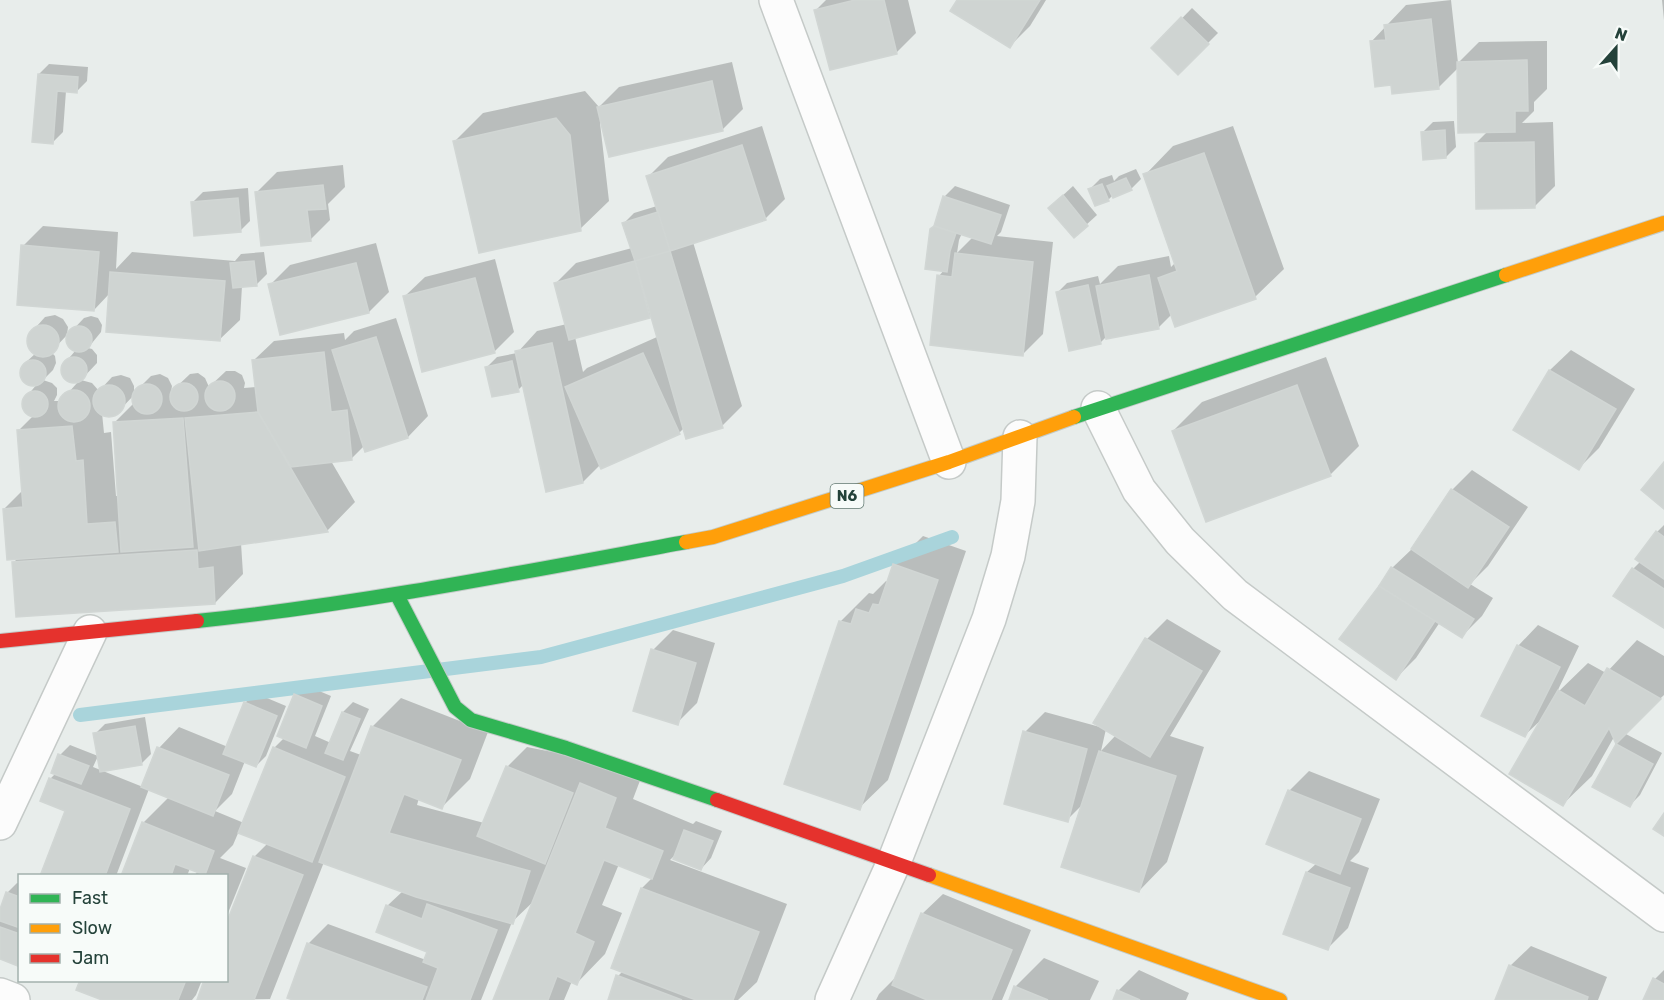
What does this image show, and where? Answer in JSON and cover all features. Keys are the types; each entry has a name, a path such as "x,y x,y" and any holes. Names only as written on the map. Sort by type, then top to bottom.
{"main road":[{"name":"N6","path":"0,641 265,614 397,595 713,537 950,462 1098,408 1664,223"},
{"path":"397,595 455,707 471,720 566,748 1280,1000"}],"street":[{"path":"776,0 950,462"},
{"path":"1098,408 1139,490 1180,541 1235,596 1664,915"},
{"path":"832,1000 894,862 990,619 1008,556 1018,501 1020,437"},
{"path":"0,823 90,632"},
{"path":"0,995 13,1000"}],"building":[{"path":"855,0 884,0 897,54 830,70 814,10"},
{"path":"957,0 1040,0 1010,48 950,11"},
{"path":"1181,17 1209,44 1178,75 1151,48"},
{"path":"1431,19 1439,89 1392,94 1391,85 1375,87 1370,41 1386,40 1384,25"},
{"path":"1527,60 1528,111 1515,111 1515,132 1458,133 1457,62"},
{"path":"38,74 78,77 77,93 57,91 53,144 32,142"},
{"path":"712,81 723,131 609,157 597,107"},
{"path":"556,118 570,135 581,231 479,253 453,141"},
{"path":"1445,130 1446,158 1423,160 1421,132"},
{"path":"1534,142 1535,208 1476,209 1475,143"},
{"path":"742,145 766,220 670,251 646,176"},
{"path":"1204,153 1256,299 1175,327 1158,278 1177,271 1143,174"},
{"path":"1126,178 1132,190 1113,198 1107,186"},
{"path":"1102,184 1109,201 1095,206 1088,189"},
{"path":"323,185 326,209 307,210 311,241 261,246 255,192"},
{"path":"1063,195 1088,226 1074,238 1048,208"},
{"path":"943,196 1001,215 991,244 934,226"},
{"path":"238,198 241,232 194,236 191,202"},
{"path":"658,212 670,251 635,261 622,223"},
{"path":"934,226 956,233 947,272 925,269 930,229"},
{"path":"21,245 99,252 94,311 17,305"},
{"path":"670,251 723,428 686,439 635,261"},
{"path":"955,253 1033,262 1023,356 930,345 937,275 952,277"},
{"path":"254,261 257,286 233,288 230,263"},
{"path":"635,261 650,318 569,340 554,283"},
{"path":"356,263 369,313 280,335 268,284"},
{"path":"110,272 225,281 220,341 106,332"},
{"path":"1149,275 1159,329 1106,339 1096,286"},
{"path":"475,278 495,353 422,372 403,296"},
{"path":"1088,285 1101,344 1069,351 1056,292"},
{"path":"43,325 54,330 59,341 54,352 43,357 32,352 27,341 32,330"},
{"path":"79,326 88,330 92,339 88,348 79,352 70,348 66,339 70,330"},
{"path":"376,337 408,438 365,452 332,350"},
{"path":"552,343 583,483 546,492 515,351"},
{"path":"324,352 331,412 347,410 352,460 291,467 258,412 252,360"},
{"path":"643,353 680,434 601,469 565,387"},
{"path":"74,357 83,361 87,370 83,379 74,383 65,379 61,370 65,361"},
{"path":"33,360 42,364 46,373 42,382 33,386 24,382 20,373 24,364"},
{"path":"512,361 519,392 492,397 485,367"},
{"path":"1549,370 1616,409 1579,470 1513,430"},
{"path":"220,381 231,385 235,396 231,407 220,411 209,407 205,396 209,385"},
{"path":"184,383 194,387 198,397 194,407 184,411 174,407 170,397 174,387"},
{"path":"147,384 158,388 162,399 158,410 147,414 136,410 132,399 136,388"},
{"path":"109,385 120,390 125,401 120,412 109,417 98,412 93,401 98,390"},
{"path":"1297,385 1331,476 1206,522 1172,431"},
{"path":"74,390 85,395 90,406 85,417 74,422 63,417 58,406 63,395"},
{"path":"35,391 44,395 48,404 44,413 35,417 26,413 22,404 26,395"},
{"path":"258,412 328,532 199,551 185,418"},
{"path":"183,418 193,547 121,552 113,422"},
{"path":"72,426 76,461 83,460 87,524 115,522 118,552 7,560 3,509 23,507 17,430"},
{"path":"1664,462 1664,509 1641,490"},
{"path":"1451,489 1509,527 1468,588 1411,549"},
{"path":"1656,531 1664,537 1664,579 1635,559"},
{"path":"197,550 198,569 213,567 215,604 16,617 12,562"},
{"path":"893,564 938,580 860,810 784,784 839,621 851,624 856,609 869,613 873,604 879,605"},
{"path":"1391,567 1474,619 1462,638 1379,586"},
{"path":"1632,568 1664,589 1664,628 1613,596"},
{"path":"1379,586 1435,621 1396,680 1339,639"},
{"path":"1145,638 1202,671 1150,757 1093,723"},
{"path":"1517,645 1560,667 1525,737 1481,716"},
{"path":"651,649 696,663 678,725 633,711"},
{"path":"1607,668 1661,699 1616,744 1609,728 1563,806 1509,774 1558,690 1585,706"},
{"path":"294,694 322,706 306,748 277,736"},
{"path":"244,702 277,716 256,767 223,754"},
{"path":"342,712 360,719 343,760 325,753"},
{"path":"135,726 142,765 100,772 93,733"},
{"path":"371,726 461,760 442,809 404,794 389,833 530,871 513,924 416,897 319,862"},
{"path":"1023,731 1087,749 1068,822 1004,804"},
{"path":"1616,744 1653,764 1630,807 1592,787"},
{"path":"157,747 229,775 213,816 141,787"},
{"path":"273,747 345,777 312,862 238,833"},
{"path":"1099,751 1176,776 1139,892 1061,867"},
{"path":"58,754 89,766 81,784 51,773"},
{"path":"506,766 573,793 545,864 477,836"},
{"path":"49,778 130,809 106,874 41,874 65,811 40,801"},
{"path":"580,783 616,798 605,828 663,851 652,879 604,860 575,933 594,942 577,985 557,976 548,1000 493,1000"},
{"path":"1288,790 1361,819 1340,874 1266,844"},
{"path":"1664,813 1664,836 1653,829"},
{"path":"142,822 214,851 205,874 175,864 172,874 122,874"},
{"path":"684,830 713,841 701,870 673,859"},
{"path":"253,856 303,875 254,1000 197,1000 203,982 228,982 228,919"},
{"path":"1306,872 1350,888 1328,950 1283,934"},
{"path":"641,888 759,932 733,1000 696,1000 611,968"},
{"path":"6,892 18,896 18,927 0,921 0,909"},
{"path":"427,904 497,930 470,1000 426,1000 438,968 423,962 427,952 376,932 386,905 422,919"},
{"path":"921,913 1012,950 991,1000 927,1000 892,985"},
{"path":"0,927 18,933 18,966 0,959"},
{"path":"307,943 427,987 422,1000 293,1000 287,998"},
{"path":"1509,965 1588,997 1587,1000 1495,1000"},
{"path":"616,975 682,1000 608,1000"},
{"path":"1653,978 1664,984 1664,1000 1643,1000"},
{"path":"79,982 185,982 178,1000 102,1000 76,990"},
{"path":"1014,986 1048,1000 1009,1000"},
{"path":"1117,990 1140,1000 1113,1000"}],"waterway":[{"path":"80,715 541,657 843,576 952,537"}],"traffic: fast":[{"path":"1074,417 1506,275"},
{"path":"197,621 320,606 503,576 686,542"},
{"path":"397,595 455,707 471,720 566,748 717,800"}],"traffic: slow":[{"path":"1506,275 1664,223"},
{"path":"686,542 713,537 949,462 1074,417"},
{"path":"929,875 1280,1000"}],"traffic: jam":[{"path":"0,641 197,621"},
{"path":"717,800 929,875"}]}
